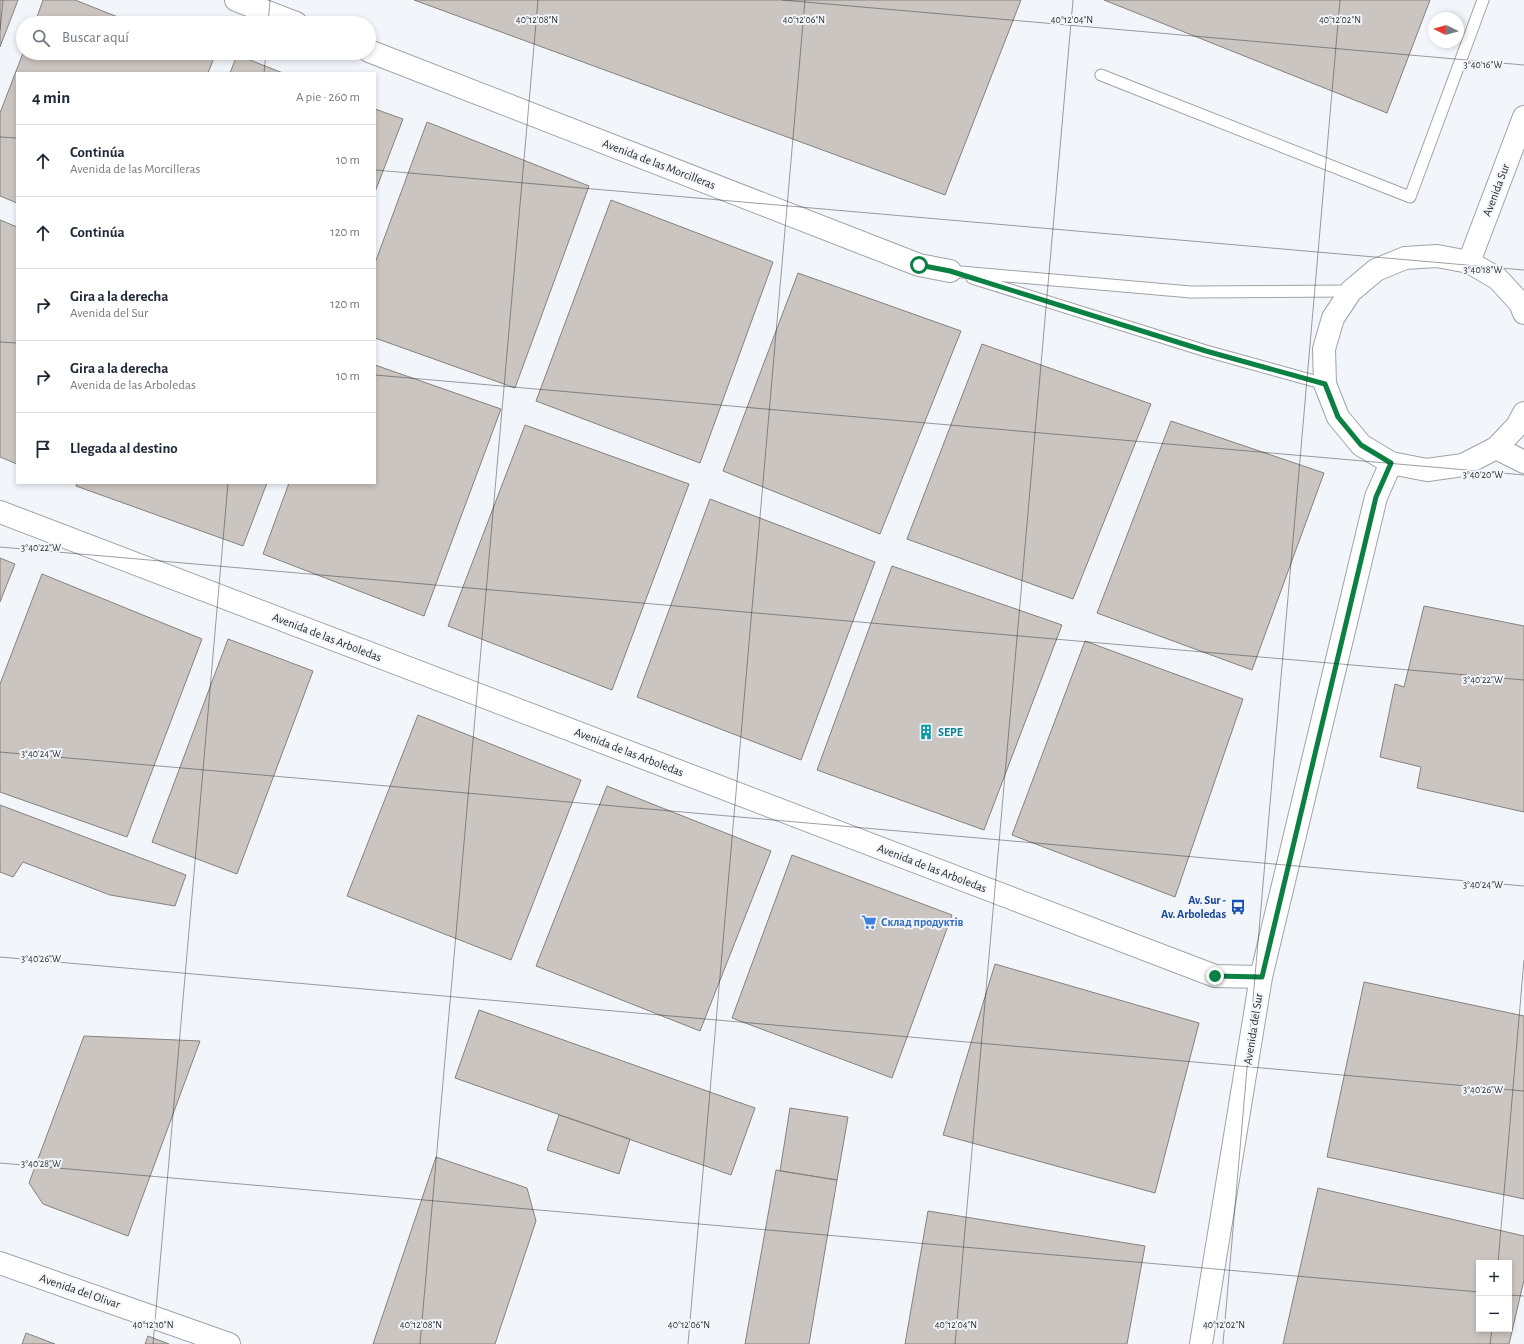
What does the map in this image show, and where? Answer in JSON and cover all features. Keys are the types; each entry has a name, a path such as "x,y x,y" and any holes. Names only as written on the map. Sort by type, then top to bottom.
{"street":[{"path":"236,0 278,16"},
{"name":"Avenida de las Morcilleras","path":"376,54 919,265 950,271"},
{"name":"Avenida Sur","path":"1469,262 1524,117"},
{"path":"1524,313 1520,304 1498,279 1469,262 1437,256 1405,258 1376,270 1351,291 1333,318 1324,349 1325,384 1338,417 1361,445 1391,463 1427,470 1463,465 1496,448 1517,426 1524,413"},
{"path":"1496,448 1524,462"},
{"name":"Avenida del Sur","path":"1201,1344 1262,977 1376,497 1391,463"},
{"name":"Avenida de las Arboledas","path":"0,512 1215,976 1262,977"},
{"name":"Avenida del Olivar","path":"0,1263 229,1344"}],"lane":[{"path":"1101,75 1410,197 1483,0"},
{"path":"950,271 1191,292 1351,291"},
{"path":"950,271 1206,351 1325,384"}],"building":[{"path":"0,0 18,0 0,47"},
{"path":"43,0 75,0 115,16 37,16"},
{"path":"414,0 1021,0 945,195"},
{"path":"1104,0 1430,0 1387,113"},
{"path":"20,60 213,60 208,72 16,72 16,203 0,196 0,113"},
{"path":"235,60 250,60 280,72 230,72"},
{"path":"376,109 403,119 376,189"},
{"path":"427,122 589,186 515,388 376,338 376,260"},
{"path":"611,200 773,262 700,463 536,401"},
{"path":"0,220 16,227 16,464 0,457"},
{"path":"798,273 961,331 880,534 723,471"},
{"path":"982,344 1151,404 1073,599 907,539"},
{"path":"376,365 501,409 424,616 263,554 289,484 376,484"},
{"path":"1171,421 1324,473 1252,670 1097,613"},
{"path":"525,425 689,484 612,690 448,626"},
{"path":"77,484 267,484 243,546 76,486"},
{"path":"710,499 875,562 801,760 637,697"},
{"path":"0,558 15,564 0,602"},
{"name":"SEPE","path":"892,566 1062,625 984,830 817,770"},
{"path":"42,574 202,639 127,837 0,792 0,684"},
{"path":"1424,606 1524,626 1524,812 1417,788 1421,767 1380,757 1395,684 1404,687"},
{"path":"228,639 313,671 237,874 152,842"},
{"path":"1085,641 1243,699 1175,897 1012,835"},
{"path":"418,715 581,780 511,960 347,896"},
{"path":"607,786 771,851 700,1031 536,966"},
{"path":"0,805 186,875 175,906 110,895 23,862 13,877 0,872"},
{"path":"792,855 952,915 892,1078 732,1018"},
{"path":"995,964 1199,1023 1155,1193 943,1135"},
{"path":"1364,982 1524,1016 1524,1199 1327,1157"},
{"path":"479,1010 755,1108 731,1175 455,1078"},
{"path":"84,1036 200,1041 128,1236 43,1204 29,1183"},
{"path":"790,1108 848,1117 837,1180 780,1171"},
{"path":"559,1115 630,1139 619,1174 547,1150"},
{"path":"436,1157 527,1188 536,1221 495,1344 373,1344"},
{"path":"776,1170 837,1180 809,1344 745,1344"},
{"path":"1318,1188 1524,1236 1524,1280 1512,1331 1512,1260 1476,1260 1476,1332 1512,1332 1509,1344 1283,1344"},
{"path":"928,1211 1145,1246 1127,1344 905,1344"},
{"path":"26,1333 55,1344 22,1344"},
{"path":"148,1336 169,1344 145,1344"}],"place":[{"name":"SEPE","path":"926,732"},
{"name":"Av. Sur - Av. Arboledas","path":"1238,907"},
{"name":"Склад продуктів","path":"869,922"}],"route":[{"path":"919,265 950,271 1206,351 1325,384 1338,417 1361,445 1391,463 1376,497 1262,977 1215,976"}]}
